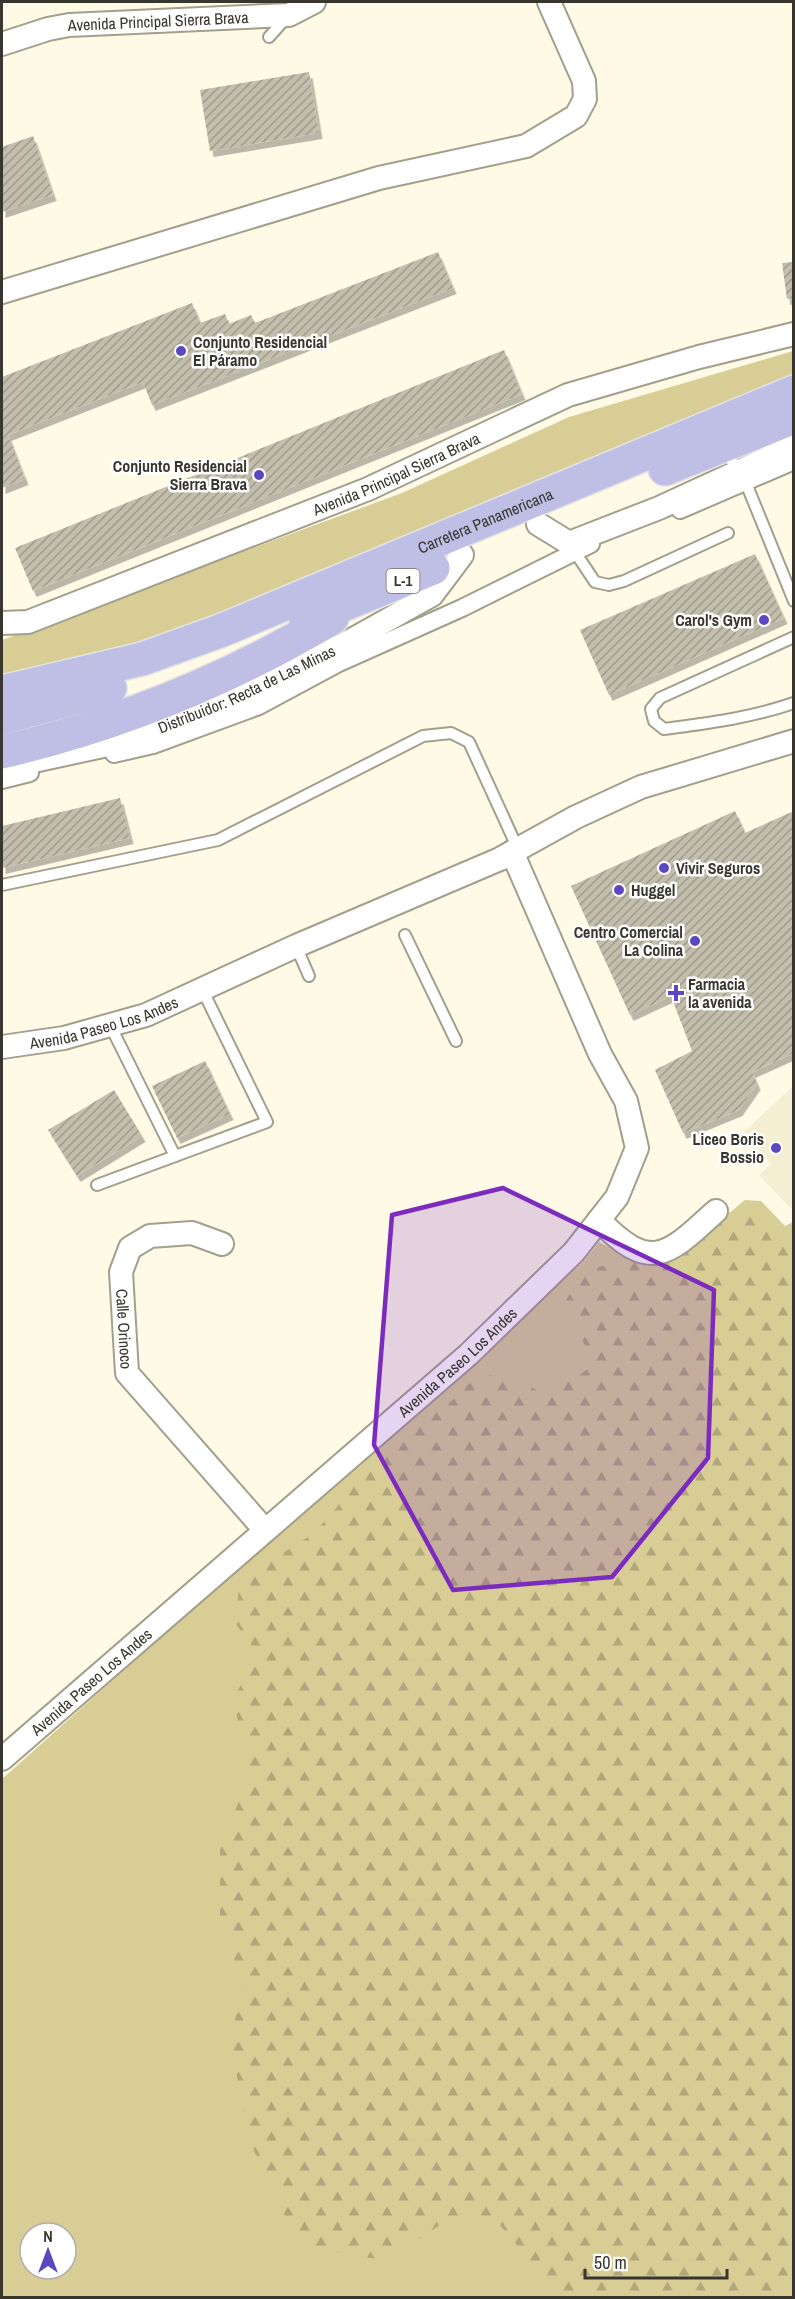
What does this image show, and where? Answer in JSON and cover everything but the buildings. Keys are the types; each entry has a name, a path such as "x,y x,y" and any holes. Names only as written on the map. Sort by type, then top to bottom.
{"main road":[{"name":"Carretera Panamericana","path":"2,692 142,659 220,631 794,392"},
{"name":"Carretera Panamericana","path":"2,718 140,678 367,597 538,524 736,467 794,417"},
{"name":"L-1","path":"2,752 63,737 168,699 281,648 367,597"}],"street":[{"name":"Avenida Principal Sierra Brava","path":"2,44 48,29 69,26 289,15 314,2"},
{"path":"2,292 379,178 526,146 576,116 585,99 584,81 549,2"},
{"name":"Avenida Principal Sierra Brava","path":"2,623 28,622 368,489 568,395 699,357 794,334"},
{"path":"2,780 153,745 259,705 339,663 462,608 736,467 794,446"},
{"path":"538,524 569,543 659,508 736,467 794,461"},
{"name":"Distribuidor: Recta de Las Minas","path":"2,768 126,741 232,699 339,647 432,595 462,555"},
{"path":"510,853 576,817 641,787 794,741"},
{"name":"Avenida Paseo Los Andes","path":"2,1047 64,1038 146,1015 296,946 510,853 600,1054 626,1101 637,1148 617,1197 574,1252 469,1354 2,1759"},
{"path":"599,1220 618,1240 646,1255 667,1251 716,1211"},
{"name":"Calle Orinoco","path":"222,1244 192,1233 150,1236 130,1248 121,1272 127,1373 264,1530"}],"lane":[{"path":"268,37 289,15"},
{"path":"736,467 794,601"},
{"path":"569,543 595,582 609,585 624,581 728,533"},
{"path":"794,637 660,698 651,709 654,721 663,729 707,725 762,714 794,703"},
{"path":"2,885 218,840 423,736 451,733 469,742 510,853"},
{"path":"405,935 456,1041"},
{"path":"296,946 309,976"},
{"path":"97,1185 267,1122 202,989"},
{"path":"110,1024 174,1156"}],"highlighted area":[{"path":"503,1188 714,1290 708,1458 612,1577 453,1590 374,1445 392,1215"}],"shaded area":[{"name":"Liceo Boris Bossio","path":"793,1086 793,1211 759,1175 771,1164 744,1132"}],"green space":[{"path":"793,351 793,375 521,497 109,658 2,681 2,640 402,493 569,417"},
{"path":"745,1200 761,1201 785,1226 793,1222 793,2191 658,2297 2,2297 2,1779 368,1452 439,1395 584,1261 599,1242 641,1264 703,1235"},
{"path":"752,1204 794,1244 793,2297 561,2297 499,2224 453,2217 410,2244 377,2259 316,2249 296,2239 255,2153 243,2110 230,2037 245,1984 220,1926 220,1850 245,1785 245,1742 232,1701 258,1654 235,1623 240,1580 313,1534 337,1507 359,1472 454,1399 469,1384 497,1372 515,1376 545,1396 596,1364 573,1325 564,1304 574,1286 591,1269 646,1255 716,1211 733,1213"}],"place":[{"name":"Conjunto Residencial El Páramo","path":"181,351"},
{"name":"Conjunto Residencial Sierra Brava","path":"259,475"},
{"name":"Carol's Gym","path":"764,620"},
{"name":"Vivir Seguros","path":"664,868"},
{"name":"Huggel","path":"619,890"},
{"name":"Centro Comercial La Colina","path":"695,941"},
{"name":"Farmacia la avenida","path":"676,993"},
{"name":"Liceo Boris Bossio","path":"776,1148"}]}
